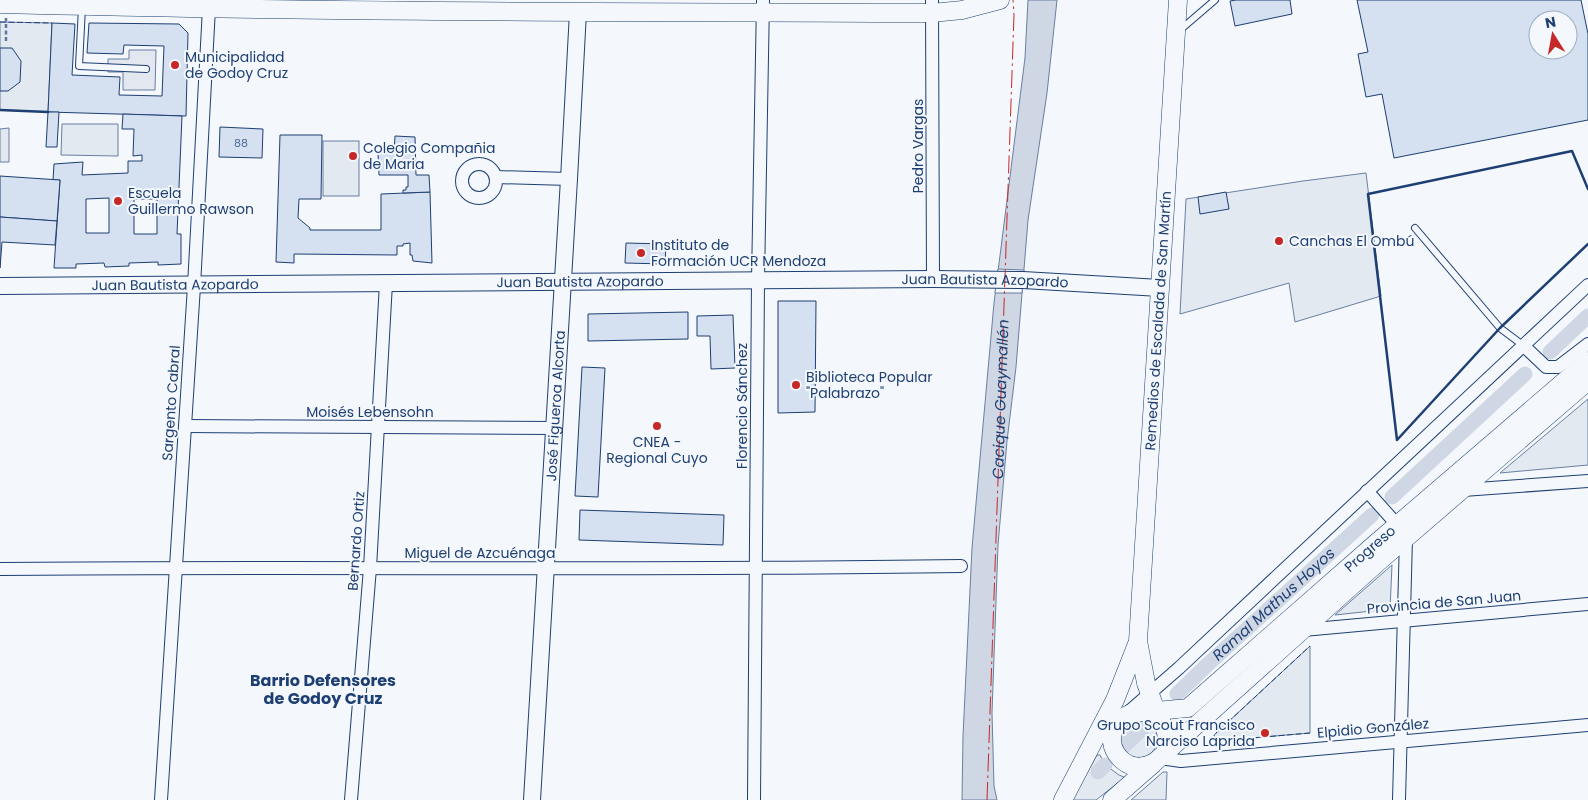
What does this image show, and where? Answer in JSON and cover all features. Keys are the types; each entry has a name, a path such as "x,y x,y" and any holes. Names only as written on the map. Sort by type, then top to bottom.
{"main road":[{"path":"14,3 208,8 325,5 932,6 962,10 1000,0"},
{"name":"Remedios de Escalada de San Martín","path":"1152,714 1138,641 1178,0"},
{"name":"Progreso","path":"1152,714 1188,708 1588,361"},
{"name":"Progreso","path":"1112,800 1303,630 1398,527 1463,490 1588,381"},
{"name":"Remedios de Escalada de San Martín","path":"1063,800 1115,700 1138,641"},
{"path":"1074,777 1098,744 1118,723 1130,713 1152,714 1167,731 1168,738 1160,758 1148,766 1140,767 1127,764 1115,753 1112,737 1118,723 1115,700"}],"street":[{"name":"José Figueroa Alcorta","path":"532,800 578,6"},
{"name":"Florencio Sánchez","path":"754,800 758,280 763,6"},
{"name":"Pedro Vargas","path":"932,6 934,280"},
{"name":"Sargento Cabral","path":"161,800 194,286 208,8"},
{"path":"496,177 569,180"},
{"name":"Juan Bautista Azopardo","path":"0,286 194,286 758,280 1023,280 1160,288"},
{"name":"Bernardo Ortiz","path":"351,800 370,568 386,283"},
{"path":"1118,723 1367,491 1528,350 1588,284"},
{"path":"1528,350 1546,367 1558,367 1588,344"},
{"name":"Moisés Lebensohn","path":"185,426 554,428"},
{"path":"1463,490 1588,481"},
{"path":"1367,491 1398,527 1404,620 1399,800"},
{"name":"Miguel de Azcuénaga","path":"0,569 545,567 756,569 961,566"},
{"name":"Provincia de San Juan","path":"1303,630 1588,604"},
{"path":"1142,668 1149,674 1157,676 1179,668"},
{"name":"Elpidio González","path":"1160,758 1181,761 1588,725"}],"lane":[{"path":"1177,32 1215,0"},
{"path":"82,6 79,66 146,69"},
{"path":"1416,228 1500,328 1528,350"}],"path":[{"path":"6,41 14,3"}],"shaded area":[{"path":"0,22 52,23 48,112 0,110"},
{"path":"129,50 156,50 155,90 123,90 123,72 108,72 108,59 129,59"},
{"path":"62,124 118,124 118,156 61,155"},
{"path":"9,128 9,162 0,162 0,129"},
{"path":"323,141 359,141 359,196 323,196"},
{"name":"Canchas El Ombú","path":"1366,173 1381,296 1295,322 1289,283 1180,314 1186,199"},
{"path":"1588,399 1588,465 1500,473"},
{"path":"1392,565 1390,609 1335,615"},
{"path":"1310,646 1310,733 1217,741 1214,735"},
{"path":"1145,720 1119,744 1119,734 1128,721"},
{"path":"1152,724 1157,740 1156,747 1152,752 1146,756 1139,757 1124,752"},
{"path":"1097,755 1100,755 1103,761 1095,770 1101,774 1108,767 1124,778 1096,800 1072,800"},
{"path":"1163,772 1167,772 1166,800 1131,800"}],"water":[{"name":"Cacique Guaymallén","path":"1028,0 1057,0 1047,93 1028,220 1016,367 1007,441 998,545 992,713 994,786 997,800 962,800 963,736 972,548 994,303 1025,58"}],"pier":[{"path":"998,269 1024,270 1022,293 995,293"}],"building":[{"path":"1290,0 1292,14 1235,26 1230,1"},
{"path":"1357,0 1581,0 1588,34 1588,120 1394,158 1382,94 1366,97 1358,54 1368,52"},
{"name":"Municipalidad de Godoy Cruz","path":"52,23 75,24 72,75 120,77 119,95 162,96 164,46 124,45 123,54 87,53 89,23 179,24 188,33 186,116 48,112"},
{"path":"0,48 12,48 21,61 20,82 8,91 0,91"},
{"path":"48,112 59,112 57,147 46,147"},
{"name":"Escuela Guillermo Rawson","path":"123,114 182,116 177,234 181,234 181,264 158,265 158,262 129,263 129,266 105,267 104,263 76,264 76,268 54,268 60,180 53,180 54,164 83,162 82,175 128,173 128,161 142,161 142,155 133,156 134,129 122,129","holes":["109,198 109,233 86,233 86,199","134,199 157,199 157,234 134,234"]},
{"path":"220,127 263,129 262,158 219,157"},
{"path":"280,135 322,135 321,199 299,199 298,218 310,230 381,230 381,194 430,192 432,263 413,261 412,255 410,255 410,243 397,246 397,255 294,254 294,263 276,262"},
{"path":"395,136 415,137 416,175 429,175 430,192 403,193 403,190 406,190 406,187 408,187 408,175 379,175 378,153 394,153"},
{"path":"0,176 60,180 57,221 0,217"},
{"path":"1226,192 1229,209 1200,214 1198,197"},
{"path":"0,217 57,221 55,245 2,242 0,268"},
{"path":"626,243 666,244 665,264 625,263"},
{"path":"778,301 816,301 815,412 778,413"},
{"path":"688,312 688,339 588,341 588,314"},
{"path":"733,315 735,368 711,369 710,336 697,336 697,316"},
{"path":"582,367 605,368 598,497 575,496"},
{"path":"580,510 724,515 723,545 579,540"}],"waterway":[{"name":"Ramal Mathus Hoyos","path":"1550,352 1588,316"},
{"name":"Ramal Mathus Hoyos","path":"1392,497 1525,374"},
{"name":"Ramal Mathus Hoyos","path":"1177,694 1372,515"},
{"name":"Ramal Mathus Hoyos","path":"1123,747 1147,724"},
{"name":"Ramal Mathus Hoyos","path":"1098,772 1105,765"}],"fence":[{"path":"0,22 52,23"},
{"path":"1310,646 1214,735 1217,741 1310,733"}],"wall":[{"path":"0,110 48,112"},
{"path":"1588,189 1572,151 1368,194 1397,440 1500,328 1588,244"}],"power":[{"path":"987,800 1013,0"}],"place":[{"name":"Municipalidad de Godoy Cruz","path":"175,65"},
{"name":"Colegio Compañia de Maria","path":"353,156"},
{"name":"Escuela Guillermo Rawson","path":"118,201"},
{"name":"Canchas El Ombú","path":"1279,241"},
{"name":"Instituto de Formación UCR Mendoza","path":"641,253"},
{"name":"Biblioteca Popular \"Palabrazo\"","path":"796,385"},
{"name":"CNEA - Regional Cuyo","path":"657,426"},
{"name":"Grupo Scout Francisco Narciso Laprida","path":"1265,733"}],"district":[{"name":"Barrio Defensores de Godoy Cruz","path":"323,689"}]}
